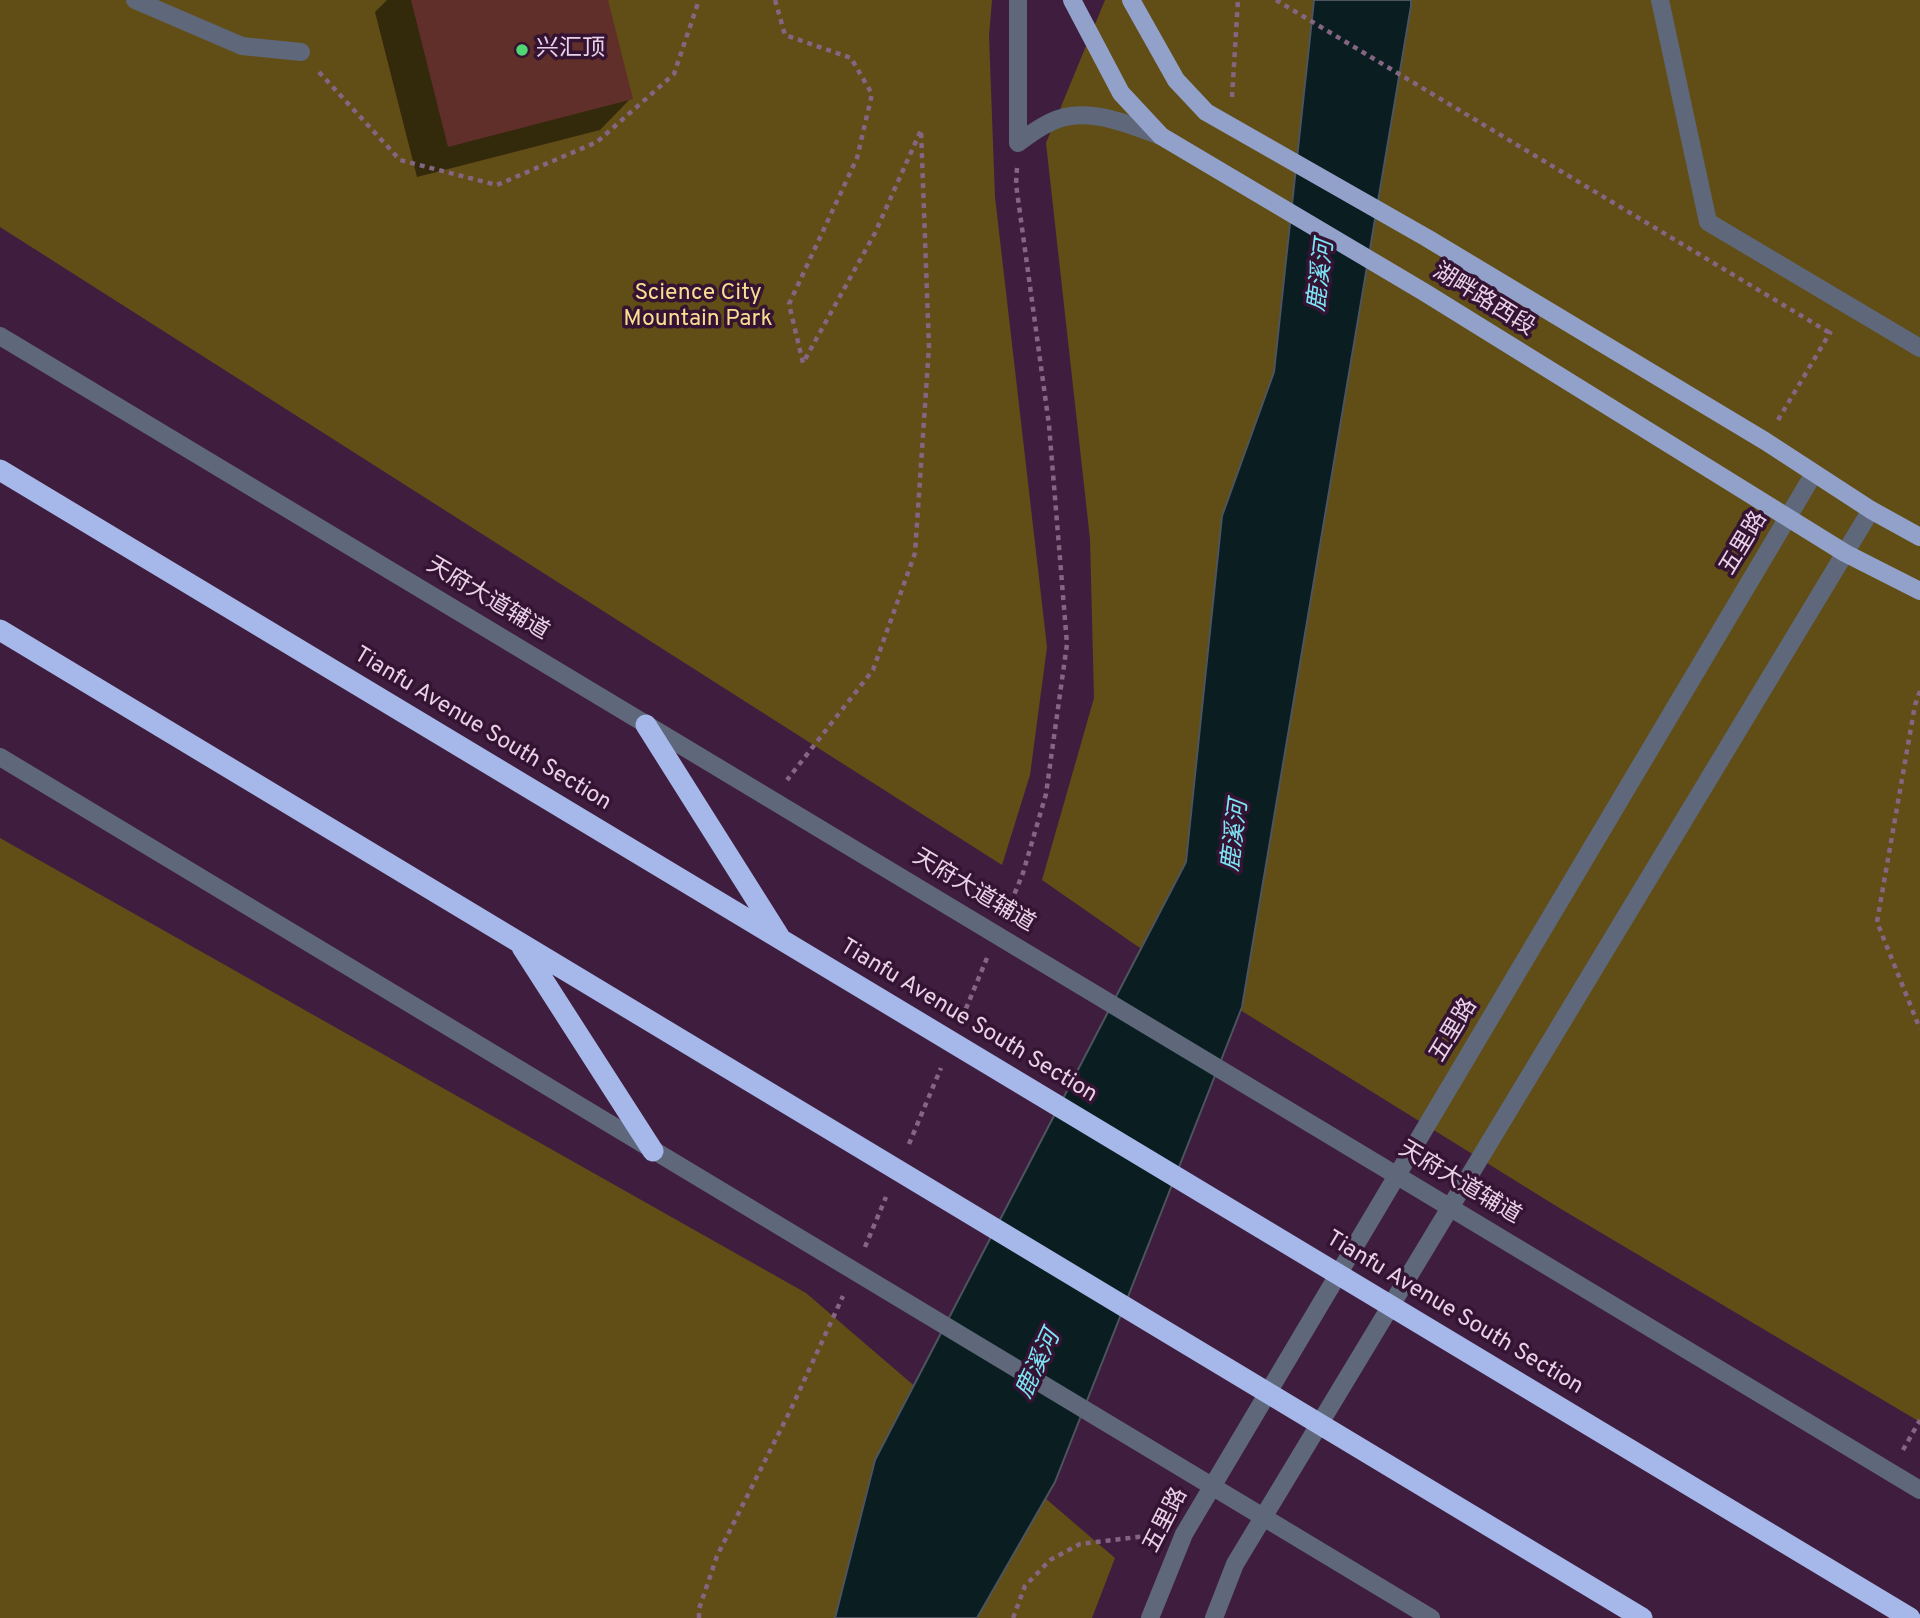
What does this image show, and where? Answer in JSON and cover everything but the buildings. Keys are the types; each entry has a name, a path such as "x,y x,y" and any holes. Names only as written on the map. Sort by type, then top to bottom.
{"highway":[{"name":"Tianfu Avenue South Section","path":"0,470 1910,1618"},
{"path":"0,630 1642,1618"},
{"path":"646,725 782,940"},
{"path":"519,942 653,1151"}],"main road":[{"name":"湖畔路西段","path":"1072,0 1121,93 1161,136 1424,292 1844,553 1920,591"},
{"name":"湖畔路西段","path":"1130,0 1176,80 1206,112 1427,238 1765,441 1813,475 1920,537"}],"street":[{"path":"135,0 242,46 301,52"},
{"path":"1018,0 1018,143 1042,127 1070,116 1114,120 1161,136"},
{"path":"1660,0 1708,222 1920,348"},
{"name":"天府大道辅道","path":"0,336 1920,1490"},
{"name":"五里路","path":"1150,1618 1184,1534 1813,475"},
{"path":"1214,1618 1235,1564 1871,510"},
{"path":"0,757 1431,1618"}],"path":[{"path":"301,52 400,160 497,185 597,142 674,74 699,0"},
{"path":"772,800 873,670 915,553 929,347 921,130 875,233 803,363 789,304 857,158 872,94 851,58 785,35 775,0"},
{"path":"1230,125 1238,0"},
{"path":"1276,0 1830,333"},
{"path":"1765,441 1846,306"},
{"path":"1920,691 1915,705 1877,922 1920,1029"},
{"path":"1013,1618 1025,1586 1050,1560 1080,1544 1154,1535"}],"green space":[{"name":"Science City Mountain Park","path":"0,0 992,0 989,36 995,197 1047,647 1030,775 1002,865 0,227"},
{"path":"1105,0 1920,0 1920,1422 1561,1209 1137,946 1042,880 1094,698 1090,539 1046,143"},
{"path":"0,838 806,1293 1115,1558 1092,1618 0,1618"}],"water":[{"name":"鹿溪河","path":"1314,0 1411,0 1411,6 1242,1007 1055,1482 977,1618 835,1618 875,1460 1186,862 1222,516 1274,372"}],"place":[{"name":"兴汇顶","path":"522,50"}]}
